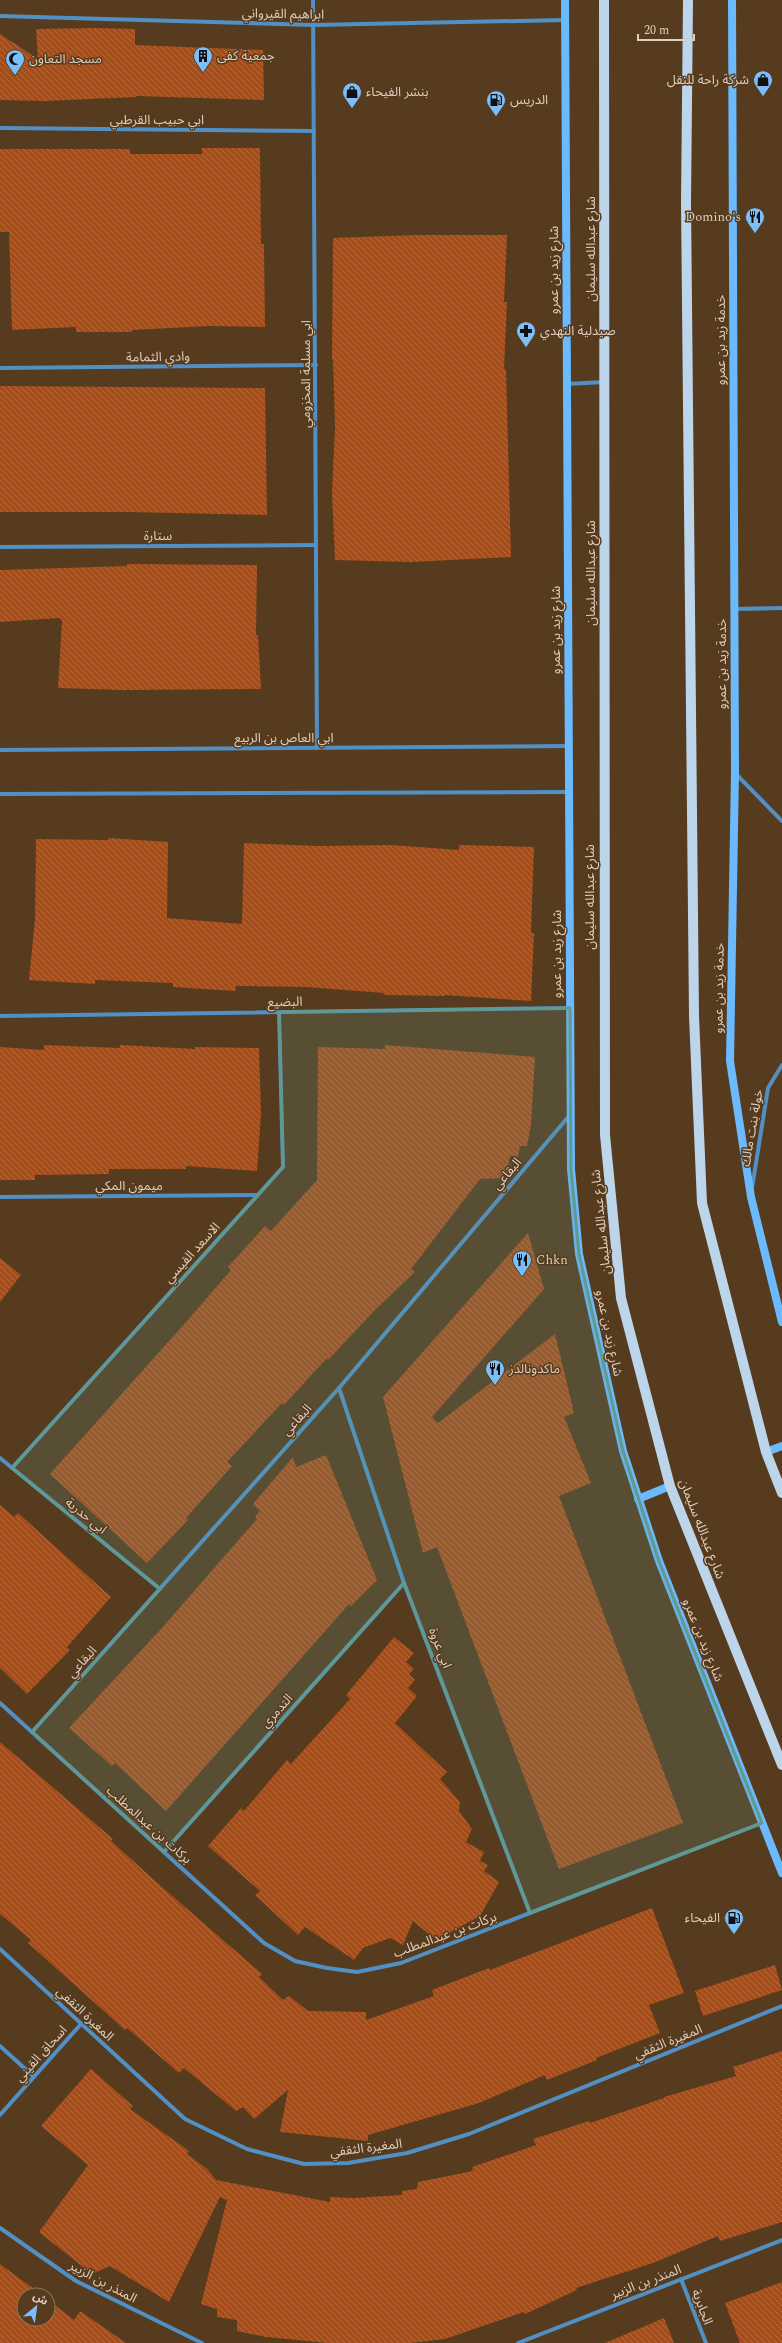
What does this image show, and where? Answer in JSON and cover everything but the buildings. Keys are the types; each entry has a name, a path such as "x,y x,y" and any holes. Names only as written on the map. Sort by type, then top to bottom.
{"main road":[{"name":"شارع زيد بن عمرو","path":"565,0 570,1115 571,1169 579,1254 623,1452 638,1499 659,1561 782,1873"},
{"name":"شارع عبدالله سليمان","path":"604,0 605,1135 621,1298 670,1486 782,1765"},
{"path":"688,0 686,210 694,1000 702,1203 766,1452 782,1493"},
{"name":"خدمة زيد بن عمرو","path":"732,0 735,772 730,1061 751,1197 782,1322"},
{"path":"766,1452 782,1446"},
{"path":"638,1499 670,1486"}],"street":[{"name":"ابي مسلمة المخزومي","path":"313,0 317,748"},
{"name":"ابراهيم القيرواني","path":"0,16 314,25 565,20"},
{"name":"ابي حبيب القرطبي","path":"0,128 314,131"},
{"name":"وادي الثمامة","path":"0,368 316,365"},
{"path":"567,384 604,382"},
{"name":"ستارة","path":"0,547 316,545"},
{"path":"734,609 782,608"},
{"name":"ابي العاص بن الربيع","path":"0,750 568,746"},
{"path":"735,772 782,821"},
{"path":"0,794 568,792"},
{"name":"البضيع","path":"0,1016 570,1008"},
{"name":"الاسعد القيسي","path":"12,1468 283,1167 279,1012"},
{"name":"خولة بنت مالك","path":"751,1197 768,1088 782,1065"},
{"name":"البقاعي","path":"32,1732 339,1388 570,1115"},
{"name":"ميمون المكي","path":"0,1197 258,1195"},
{"name":"ابي عروة","path":"339,1388 404,1583 530,1913"},
{"name":"ابي حدرية","path":"0,1458 160,1589"},
{"name":"التدمري","path":"164,1852 404,1583"},
{"name":"بركات بن عبدالمطلب","path":"0,1703 264,1943 295,1962 327,1968 358,1972 401,1963 762,1823"},
{"name":"المغيرة الثقفي","path":"0,1949 185,2119 247,2149 304,2164 348,2163 407,2153 469,2134 782,2006"},
{"name":"اسحاق القيني","path":"0,2115 33,2076 81,2024"},
{"path":"0,2046 33,2076"},
{"name":"المنذر بن الزبير","path":"0,2228 76,2281 202,2343"},
{"name":"المنذر بن الزبير","path":"518,2343 782,2240"},
{"name":"الجابرية","path":"681,2279 706,2343"}],"highlighted area":[{"path":"570,1008 571,1169 579,1254 623,1451 659,1561 762,1823 530,1913 404,1583 164,1852 32,1732 160,1589 12,1468 283,1167 279,1012"}],"place":[{"name":"جمعية كفى","path":"203,73"},
{"name":"مسجد التعاون","path":"15,76"},
{"name":"شركة راحة للنقل","path":"763,97"},
{"name":"بنشر الفيحاء","path":"352,109"},
{"name":"الدريس","path":"496,117"},
{"name":"Domino's","path":"755,234"},
{"name":"صيدلية النهدي","path":"526,348"},
{"name":"Chkn","path":"522,1277"},
{"name":"ماكدونالدز","path":"495,1386"},
{"name":"الفيحاء","path":"734,1935"}]}
